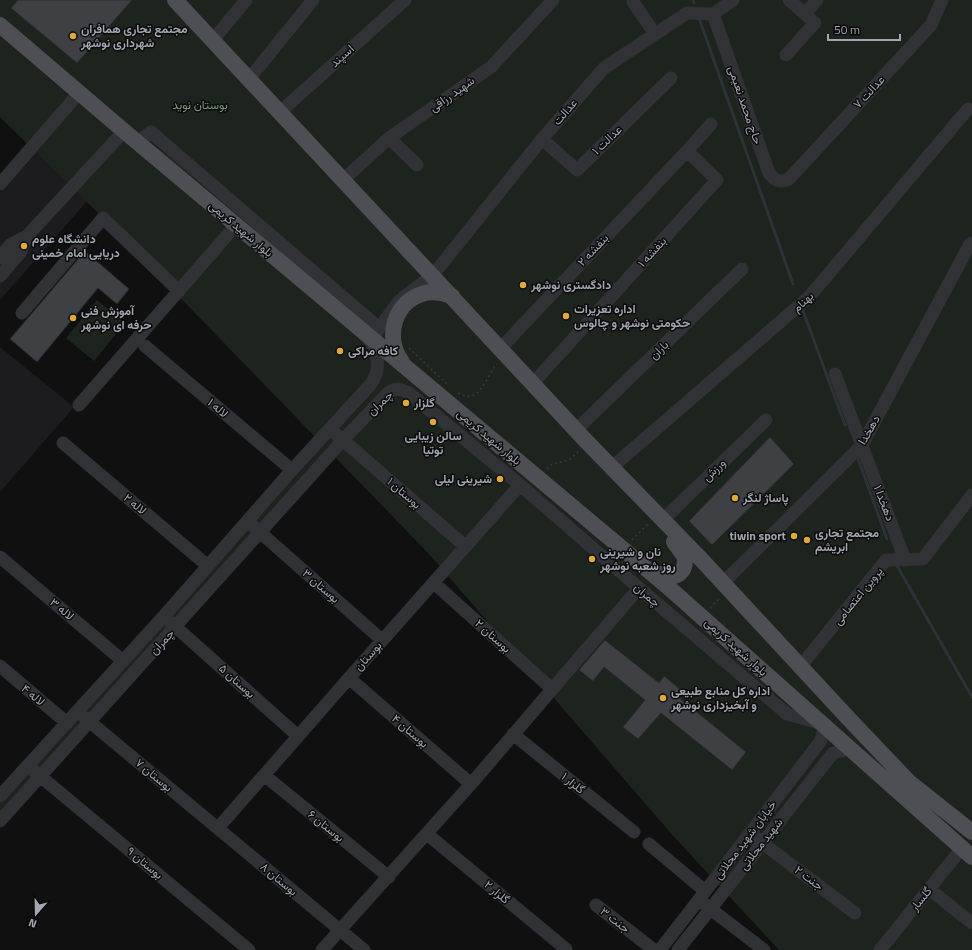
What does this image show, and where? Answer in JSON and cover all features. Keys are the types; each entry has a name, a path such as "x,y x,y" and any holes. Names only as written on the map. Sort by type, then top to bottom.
{"main road":[{"path":"182,2 212,40 249,80 433,275 611,468 663,520 909,782 972,832"},
{"name":"بلوار شهید کریمی","path":"0,25 137,142 372,334 408,370 646,569 967,852"},
{"path":"408,370 394,346 392,332 395,319 402,307 412,298 425,293 439,292 452,296"},
{"path":"644,502 653,520 678,547 685,558 684,567 673,577 663,576 646,569"}],"street":[{"path":"212,40 246,0"},
{"path":"249,80 313,0"},
{"name":"اسپند","path":"280,112 405,0"},
{"name":"شهید رزاقی","path":"343,180 389,138 491,67 553,0"},
{"path":"633,0 632,2 655,34"},
{"path":"713,14 733,0"},
{"path":"786,55 815,23 789,0"},
{"path":"805,14 817,0"},
{"name":"۷ عدالت","path":"789,179 931,25 942,0"},
{"name":"عدالت","path":"372,334 402,299 433,275 542,138 604,68 687,13 713,14"},
{"name":"حاج محمد نعیمی","path":"713,14 769,173 778,181 789,179"},
{"name":"عدالت ۱","path":"542,138 577,170 671,78"},
{"path":"0,184 79,93"},
{"name":"بهنام","path":"611,468 809,297 968,109"},
{"path":"687,151 711,124"},
{"path":"0,258 10,245 27,236 124,131"},
{"name":"چمران","path":"0,796 164,616 246,521 371,384 375,376 378,361 372,334 151,132 137,142"},
{"path":"389,138 416,165"},
{"name":"بنفشه ۲","path":"503,352 687,151"},
{"name":"بنفشه ۱","path":"533,383 718,180 687,151"},
{"path":"22,313 103,218 178,291"},
{"path":"79,405 237,224"},
{"path":"0,276 20,253 27,236"},
{"name":"دهخدا","path":"722,584 862,445 972,242"},
{"name":"باران","path":"576,430 742,269"},
{"name":"لاله ۱","path":"145,346 292,470"},
{"name":"دهخدا ۱","path":"835,374 905,560"},
{"name":"چمران","path":"0,821 176,627 259,532 343,440 388,393 394,389 409,392 787,714 823,725"},
{"name":"ورزش","path":"663,520 766,420"},
{"name":"بوستان ۱","path":"330,428 465,546"},
{"name":"لاله ۲","path":"63,443 208,566"},
{"name":"بوستان","path":"218,828 520,485"},
{"name":"پروین اعتصامی","path":"800,667 886,560 923,559 972,495"},
{"name":"بوستان ۳","path":"246,521 382,640"},
{"name":"لاله ۳","path":"0,557 123,661"},
{"name":"بوستان ۲","path":"434,582 552,688"},
{"path":"322,950 471,784 638,588"},
{"name":"بوستان ۵","path":"164,616 298,736"},
{"name":"لاله ۴","path":"0,666 67,723"},
{"name":"بوستان ۴","path":"349,678 471,784"},
{"name":"بوستان ۷","path":"77,712 218,828"},
{"name":"خیابان شهید محلاتی","path":"660,950 820,742 823,725"},
{"name":"گلزار ۱","path":"513,734 634,832"},
{"name":"شهید محلاتی","path":"678,950 833,753 850,749"},
{"name":"بوستان ۹","path":"27,766 250,950"},
{"name":"بوستان ۶","path":"264,774 389,877"},
{"path":"780,794 792,804"},
{"name":"بوستان ۸","path":"218,828 364,950"},
{"name":"جنت ۲","path":"750,833 855,913"},
{"name":"گلزار ۲","path":"427,834 566,949"},
{"path":"649,844 702,896 710,909 764,950"},
{"name":"گلسار","path":"880,950 929,889 967,852"},
{"path":"929,889 972,923"},
{"name":"جنت ۳","path":"596,905 654,950"}],"path":[{"path":"409,348 448,385"},
{"path":"454,390 465,396 474,395 480,392 503,352"},
{"path":"539,479 552,464 569,460 587,442"}],"shaded area":[{"name":"دانشگاه علوم دریایی امام خمینی","path":"71,110 126,157 0,300 0,192"},
{"path":"0,347 74,407 0,492"}],"green space":[{"name":"بوستان نوید","path":"0,0 972,0 972,950 779,950 675,838 429,554 330,452 259,531 247,520 319,441 103,218 0,117"},
{"path":"97,300 125,323 94,361 66,338"},
{"path":"246,522 257,532 176,625 165,616"},
{"path":"164,617 175,627 90,721 78,712"},
{"path":"77,713 88,722 40,775 29,766"},
{"path":"27,768 38,777 0,820 0,798"}],"building":[{"name":"مجتمع تجاری همافران شهرداری نوشهر","path":"18,0 132,0 77,63 11,8"},
{"path":"85,251 129,289 117,304 98,288 37,362 10,339"},
{"name":"پاساژ لنگر","path":"770,437 794,464 712,545 689,521"},
{"path":"605,640 659,683 664,676 681,690 677,696 746,752 732,770 661,713 638,739 623,727 645,700 604,667 593,681 579,670"}],"waterway":[{"path":"700,21 793,284"},
{"path":"802,308 845,425"},
{"path":"857,456 887,539"},
{"path":"896,564 972,697"}],"place":[{"name":"مجتمع تجاری همافران شهرداری نوشهر","path":"73,36"},
{"name":"دانشگاه علوم دریایی امام خمینی","path":"24,246"},
{"name":"دادگستری نوشهر","path":"523,285"},
{"name":"اداره تعزیرات حکومتی نوشهر و چالوس","path":"566,316"},
{"name":"آموزش فنی حرفه ای نوشهر","path":"73,318"},
{"name":"کافه مراکی","path":"340,351"},
{"name":"گلزار","path":"406,403"},
{"name":"سالن زیبایی توتیا","path":"433,422"},
{"name":"شیرینی لیلی","path":"500,479"},
{"name":"پاساژ لنگر","path":"735,498"},
{"name":"tiwin sport","path":"794,536"},
{"name":"مجتمع تجاری ابریشم","path":"807,540"},
{"name":"نان و شیرینی روز شعبه نوشهر","path":"592,559"},
{"name":"اداره كل منابع طبيعی و آبخيزداری نوشهر","path":"663,698"}]}
